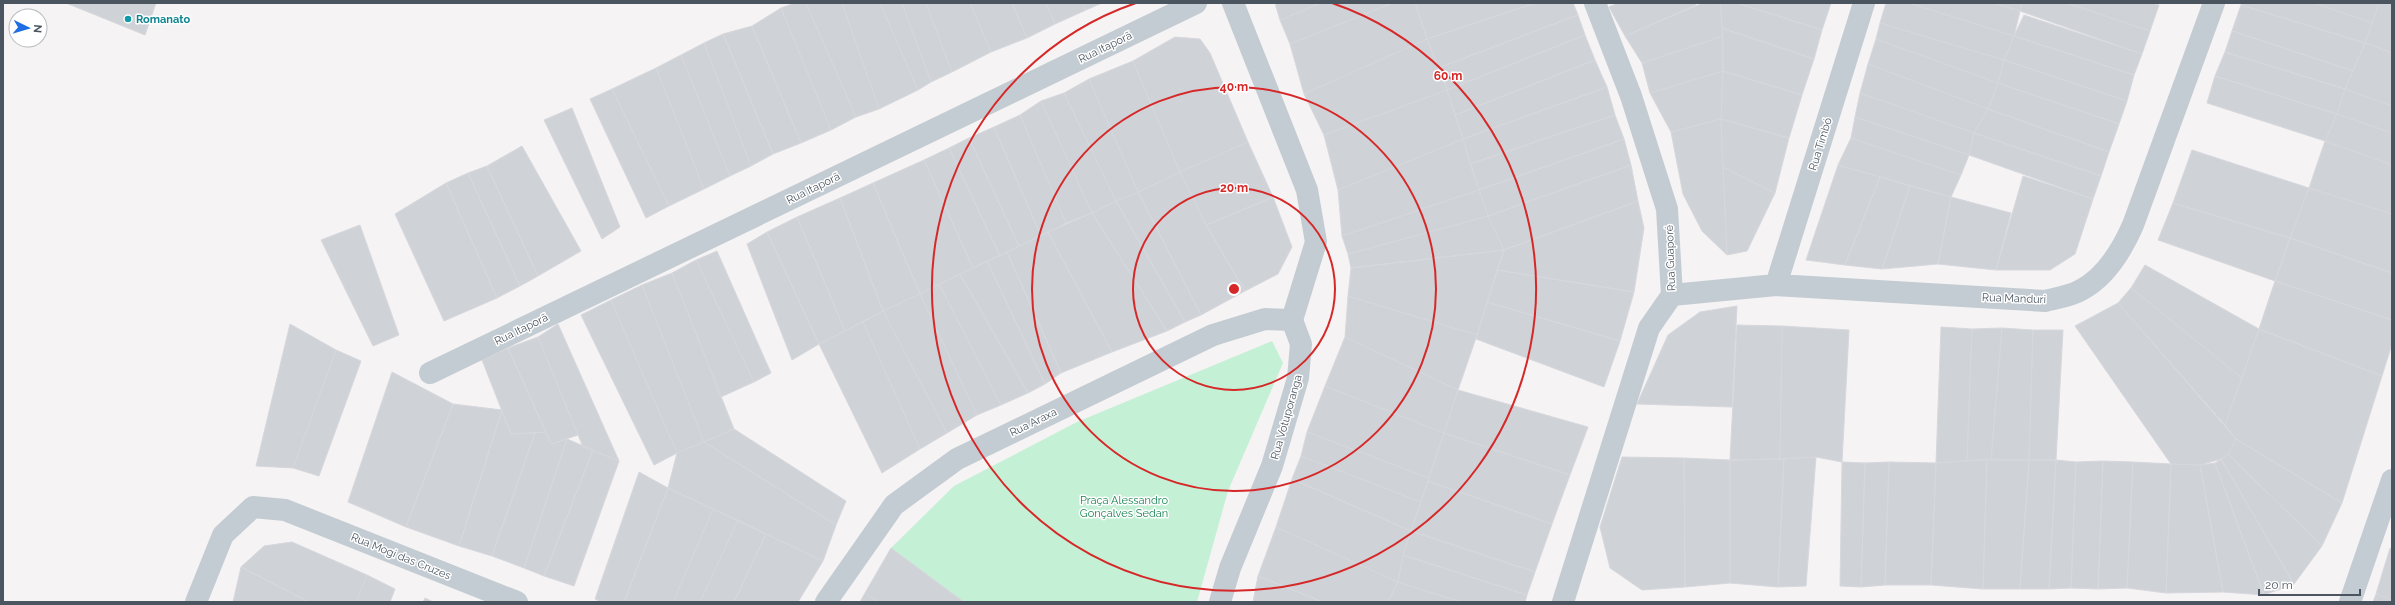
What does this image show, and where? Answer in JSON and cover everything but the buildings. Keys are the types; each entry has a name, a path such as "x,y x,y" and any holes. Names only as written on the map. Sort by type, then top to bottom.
{"street":[{"name":"Rua Itaporã","path":"430,373 1196,3"},
{"path":"1233,3 1308,197 1316,242 1292,320"},
{"name":"Rua Guaporé","path":"1564,602 1649,328 1672,296 1667,209 1631,96 1595,3"},
{"name":"Rua Timbó","path":"1776,285 1864,3"},
{"name":"Rua Manduri","path":"1672,296 1776,285 2046,301 2081,290 2100,275 2125,244 2214,3"},
{"name":"Rua Araxa","path":"826,602 894,505 957,459 1213,334 1265,319 1292,320"},
{"name":"Rua Votuporanga","path":"1220,602 1230,568 1272,466 1298,378 1301,344 1292,320"},
{"path":"2350,602 2392,480"},
{"name":"Rua Mogi das Cruzes","path":"196,602 223,535 253,507 285,510 517,602"}],"green space":[{"name":"Praça Alessandro Gonçalves Sedan","path":"1272,341 1283,363 1228,491 1197,602 964,602 891,548 954,486 1077,422"}],"place":[{"name":"Romanato","path":"128,19"}]}
